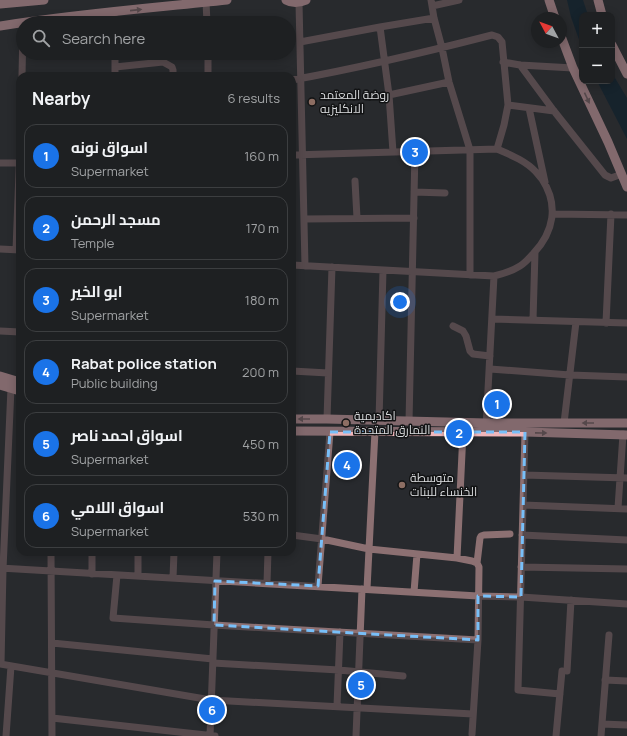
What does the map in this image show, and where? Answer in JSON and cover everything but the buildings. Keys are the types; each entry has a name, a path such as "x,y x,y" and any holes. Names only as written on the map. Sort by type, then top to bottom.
{"main road":[{"path":"0,4 44,0"},
{"path":"81,16 227,0"},
{"path":"286,0 293,3 302,1"},
{"path":"549,0 553,12"},
{"path":"598,0 601,12"},
{"path":"0,26 16,24"},
{"path":"566,48 573,68 627,187"},
{"path":"614,48 627,74"},
{"path":"0,376 16,381"},
{"path":"0,385 16,390"},
{"path":"296,419 409,422 486,427 525,432 625,434"},
{"path":"296,431 463,432 486,427 564,423 627,423"}],"street":[{"path":"459,0 432,3 434,18 449,82 470,150 470,275"},
{"path":"302,1 300,42 305,266"},
{"path":"206,2 207,16"},
{"path":"300,42 434,18"},
{"path":"380,27 389,95 393,152"},
{"path":"296,80 442,48 492,35 498,37 502,42 508,106 497,150"},
{"path":"22,60 22,72"},
{"path":"115,60 115,72"},
{"path":"208,60 208,72"},
{"path":"115,66 163,62 172,67 173,72"},
{"path":"503,62 520,65 573,68"},
{"path":"520,65 606,177 610,178 622,174"},
{"path":"389,95 449,82"},
{"path":"508,106 554,111"},
{"path":"296,265 494,276 520,266 535,252 545,238 549,230 553,214 530,108"},
{"path":"296,155 497,150 524,162 536,172 546,186"},
{"path":"409,422 415,151"},
{"path":"0,163 16,163"},
{"path":"355,181 357,218"},
{"path":"414,192 445,193"},
{"path":"553,214 627,215"},
{"path":"606,323 610,214"},
{"path":"304,219 414,218"},
{"path":"0,249 16,250"},
{"path":"533,320 535,252"},
{"path":"326,419 332,267"},
{"path":"379,421 383,270"},
{"path":"486,427 494,276"},
{"path":"492,319 627,323"},
{"path":"564,423 576,322"},
{"path":"453,326 463,331 470,351 473,354 490,356"},
{"path":"0,331 16,332"},
{"path":"490,369 570,375 627,376"},
{"path":"296,371 328,373"},
{"path":"16,390 2,569 0,664 211,700 474,714"},
{"path":"356,736 360,633 369,549 375,431"},
{"path":"318,586 330,432"},
{"path":"457,558 463,432"},
{"path":"525,432 518,690 560,694"},
{"path":"618,508 623,478 625,434"},
{"path":"524,475 623,478"},
{"path":"523,505 627,509"},
{"path":"472,734 478,640 479,567 477,563 480,538 484,534 510,534"},
{"path":"522,535 627,540"},
{"path":"296,536 369,549 457,558 477,563"},
{"path":"414,592 417,554"},
{"path":"51,556 52,736"},
{"path":"92,556 92,574"},
{"path":"138,556 138,576"},
{"path":"173,578 174,556"},
{"path":"52,718 212,736 211,700 216,556"},
{"path":"267,584 268,556"},
{"path":"521,566 627,569"},
{"path":"2,569 627,604"},
{"path":"117,575 113,618 478,640"},
{"path":"556,736 571,600"},
{"path":"337,706 340,632"},
{"path":"601,736 609,635"},
{"path":"52,643 213,661 403,676"},
{"path":"6,736 11,666"},
{"path":"605,680 627,681"},
{"path":"602,724 627,725"}],"highlighted area":[{"path":"330,432 525,432 521,597 478,596 478,640 214,625 215,581 318,586"}],"water":[{"path":"567,0 583,0 587,12 579,12 579,40"},
{"path":"615,78 627,98 627,139 599,84 615,84"}],"place":[{"name":"روضة المعتمد الانكليزيه","path":"312,102"},
{"name":"ابو الخير","path":"415,152"},
{"name":"اسواق نونه","path":"497,404"},
{"name":"اكاديمية النمارق المتحدة","path":"346,423"},
{"name":"مسجد الرحمن","path":"459,433"},
{"name":"Rabat police station","path":"347,465"},
{"name":"متوسطة الخنساء للبنات","path":"402,485"},
{"name":"اسواق احمد ناصر","path":"361,685"},
{"name":"اسواق اللامي","path":"212,710"}]}
